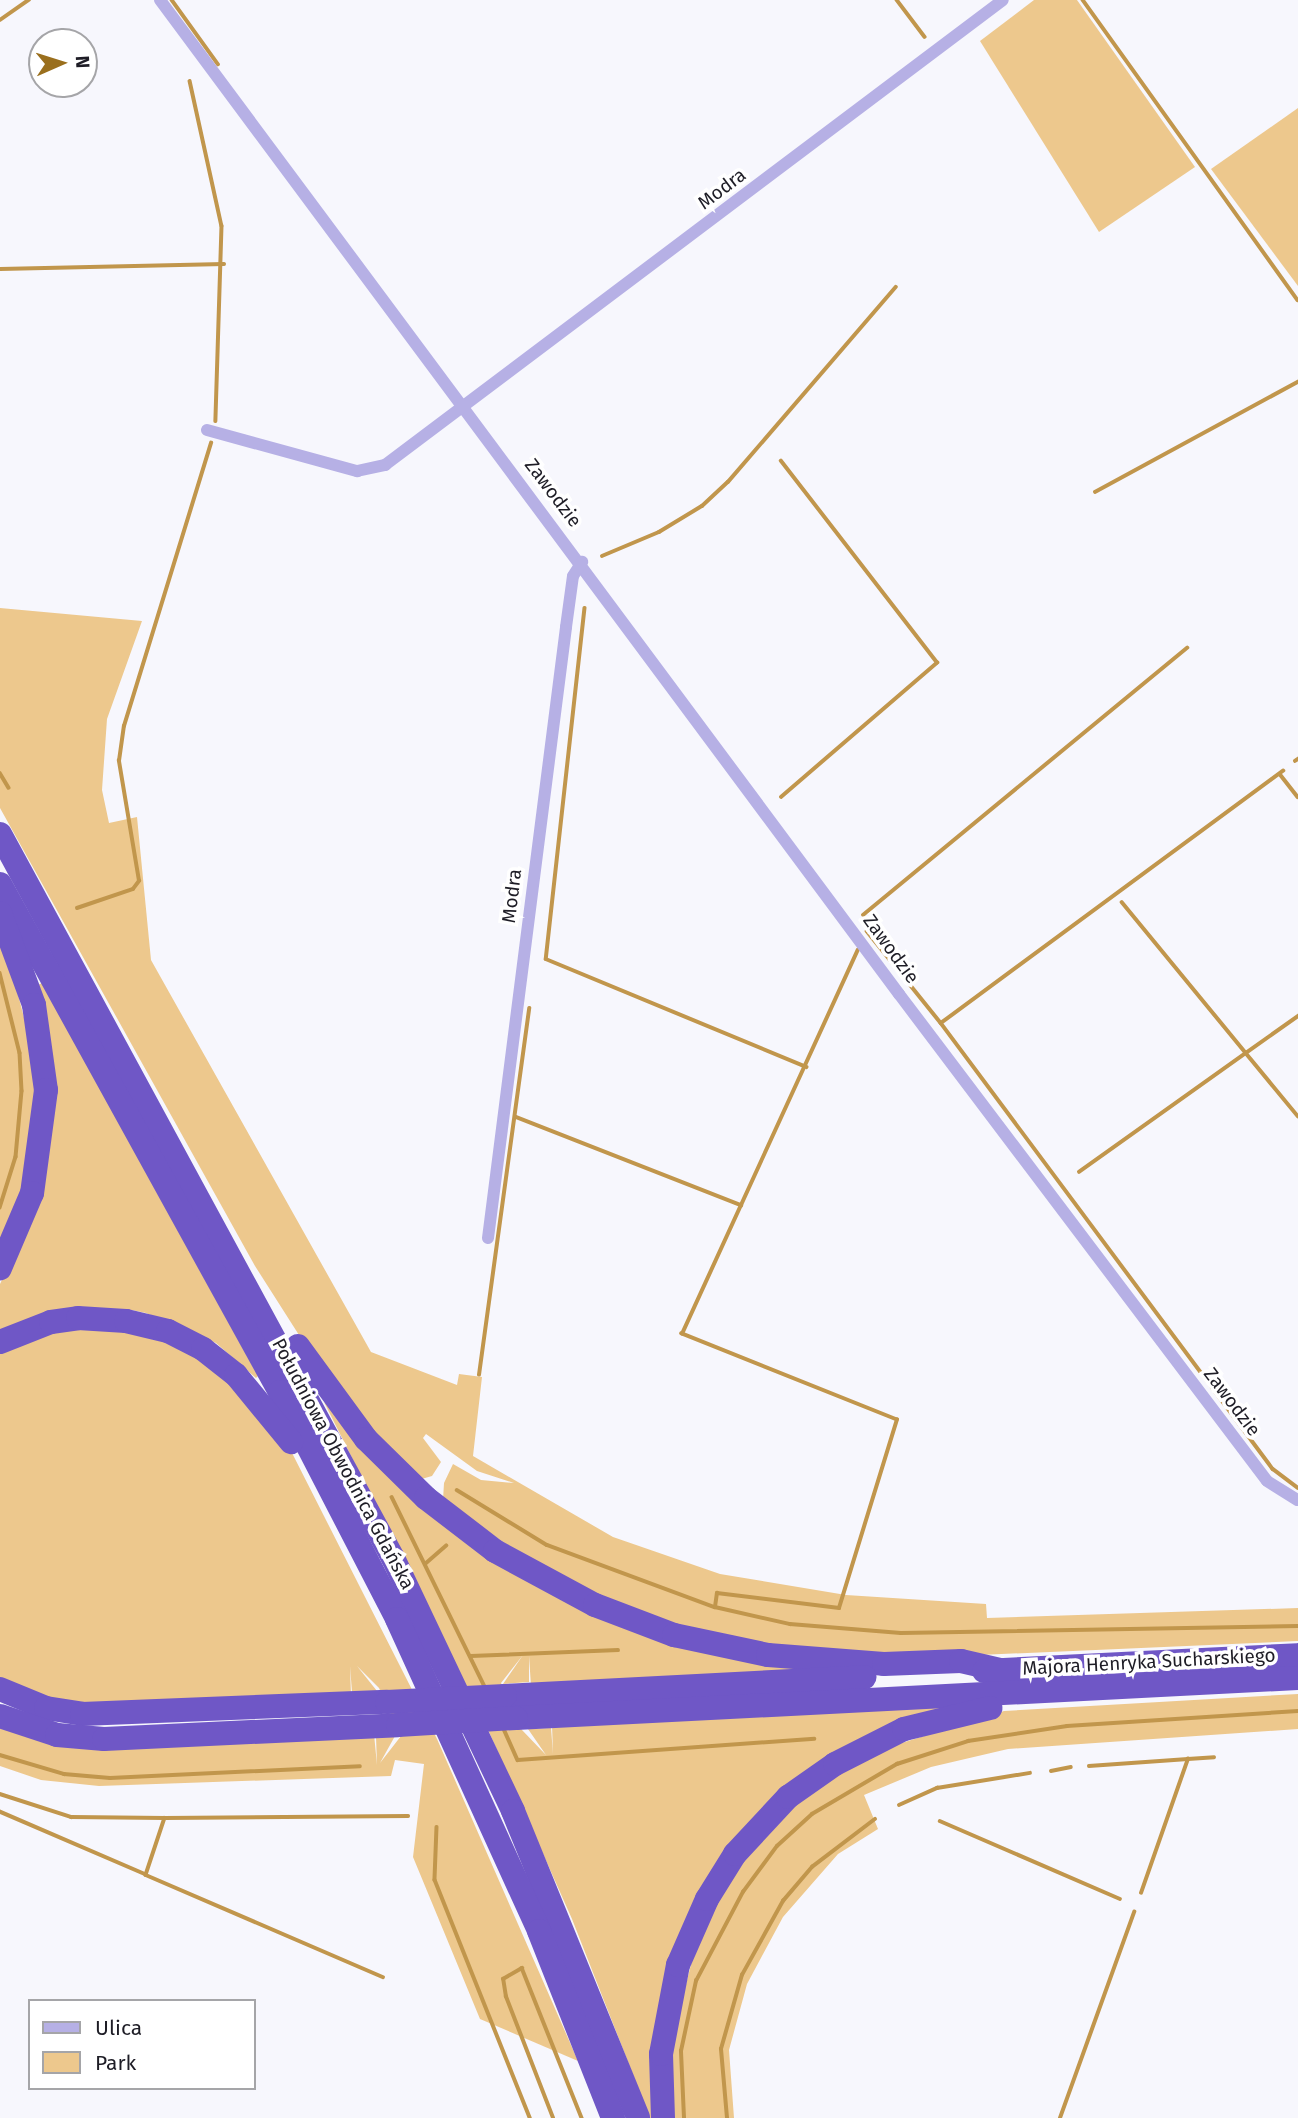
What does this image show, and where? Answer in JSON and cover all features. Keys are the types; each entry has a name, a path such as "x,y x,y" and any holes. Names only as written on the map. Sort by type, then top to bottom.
{"highway":[{"name":"Południowa Obwodnica Gdańska","path":"0,834 223,1239 456,1688 551,1898 638,2118"},
{"name":"Południowa Obwodnica Gdańska","path":"0,884 336,1498 457,1744 539,1931 613,2118"},
{"path":"0,913 34,1005 47,1090 32,1192 0,1268"},
{"path":"223,1239 254,1274 314,1372 366,1438 436,1506 536,1575 638,1622 718,1647 824,1661 961,1661 1000,1670"},
{"path":"0,1342 51,1322 102,1318 168,1331 216,1358 256,1394 336,1498"},
{"name":"Majora Henryka Sucharskiego","path":"0,1689 46,1708 82,1714 387,1702 1298,1655"},
{"name":"Majora Henryka Sucharskiego","path":"1079,1689 1298,1678"},
{"path":"0,1716 57,1735 104,1739 1079,1689"},
{"path":"663,2118 661,2054 678,1965 716,1883 763,1821 808,1780 904,1729 963,1711 1027,1703 1079,1689"}],"street":[{"path":"160,0 465,409"},
{"name":"Modra","path":"207,430 357,471 385,465 465,409 1003,0"},
{"name":"Zawodzie","path":"465,409 582,562 899,994 1267,1481 1298,1500"},
{"name":"Modra","path":"488,1238 573,576 582,562"}],"green space":[{"path":"1034,0 1077,0 1195,167 1099,232 980,41"},
{"path":"1298,108 1298,286 1211,169"},
{"path":"0,608 142,621 107,719 102,790 109,823 137,817 151,960 371,1352 457,1385 459,1374 482,1377 473,1456 613,1537 720,1574 846,1595 986,1604 987,1618 1298,1608 1298,1641 912,1658 719,1640 563,1584 443,1500 444,1483 453,1464 481,1480 514,1483 477,1471 426,1434 423,1438 441,1462 432,1476 418,1480 327,1379 255,1266 0,808"},
{"path":"0,926 37,1067 30,1163 0,1250"},
{"path":"42,983 258,1376 256,1378 216,1343 146,1313 132,1310 0,1332 0,1284 29,1225 38,985"},
{"path":"71,1327 134,1329 205,1356 289,1447 437,1739 578,2061 480,2019 413,1857 424,1764 395,1760 391,1776 99,1786 41,1780 0,1766 0,1725 374,1734 377,1765 376,1737 395,1736 380,1763 401,1736 379,1688 357,1666 377,1691 352,1692 350,1666 351,1696 63,1703 0,1679 0,1352"},
{"path":"324,1402 537,1583 818,1668 531,1686 529,1656 529,1682 503,1684 523,1655 501,1683 522,1730 546,1755 528,1729 551,1728 553,1754 552,1725 975,1702 863,1740 700,1901 658,2118 650,2118 572,1919 489,1732"},
{"path":"1298,1694 1298,1729 1008,1749 931,1767 864,1795 878,1829 838,1854 783,1917 747,1984 729,2050 734,2118 669,2118 668,2057 700,1928 766,1828 857,1757 1004,1711"}],"waterway":[{"path":"0,20 29,0"},
{"path":"172,0 218,64"},
{"path":"897,0 925,37"},
{"path":"1083,0 1298,300"},
{"path":"190,81 222,226 216,421"},
{"path":"0,269 224,264"},
{"path":"602,556 659,532 702,506 728,482 896,287"},
{"path":"1095,492 1298,382"},
{"path":"77,908 133,889 139,881 119,761 124,726 211,443"},
{"path":"781,461 937,663 781,797"},
{"path":"585,608 546,959 807,1067"},
{"path":"863,915 1187,648"},
{"path":"867,931 941,1023 1283,771"},
{"path":"0,773 9,788"},
{"path":"1280,774 1298,797"},
{"path":"1122,902 1246,1053 1298,1016"},
{"path":"715,1607 717,1593 839,1608 897,1420 682,1334 858,950"},
{"path":"0,973 20,1053 22,1091 16,1157 0,1208"},
{"path":"479,1375 529,1008"},
{"path":"941,1023 1273,1469 1298,1488"},
{"path":"1079,1172 1246,1053 1298,1116"},
{"path":"516,1117 741,1205"},
{"path":"457,1490 547,1545 715,1607 790,1624 901,1633 1298,1626"},
{"path":"392,1497 485,1687"},
{"path":"425,1564 446,1546"},
{"path":"471,1656 618,1650"},
{"path":"684,2118 681,2051 696,1981 743,1892 777,1846 812,1814 897,1764 968,1741 1067,1726 1298,1711"},
{"path":"504,1729 518,1760 814,1739"},
{"path":"0,1755 64,1774 110,1778 360,1766"},
{"path":"1141,1893 1188,1759 1214,1757"},
{"path":"1089,1766 1188,1759"},
{"path":"1051,1771 1071,1767"},
{"path":"899,1805 937,1788 1030,1773"},
{"path":"0,1794 71,1817 165,1818 146,1875 0,1812"},
{"path":"165,1818 408,1816"},
{"path":"727,2118 721,2049 742,1975 783,1901 812,1867 875,1819"},
{"path":"940,1821 1120,1899"},
{"path":"437,1827 435,1880 530,2118"},
{"path":"146,1875 383,1977"},
{"path":"1060,2118 1134,1912"},
{"path":"553,2118 506,1997 503,1979 522,1968 582,2118"}]}
